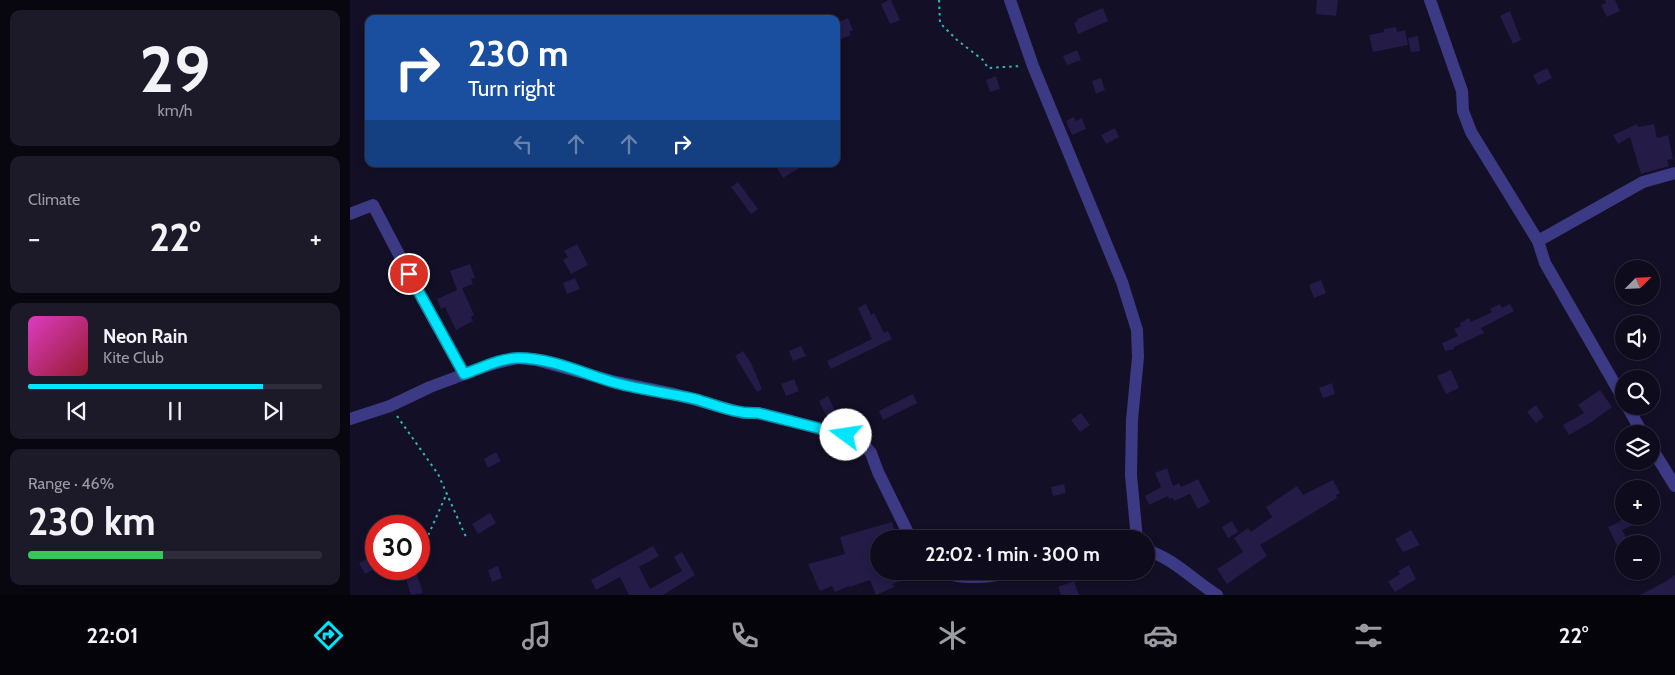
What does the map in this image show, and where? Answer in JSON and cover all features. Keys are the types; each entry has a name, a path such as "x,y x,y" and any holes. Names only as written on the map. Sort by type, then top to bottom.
{"street":[{"path":"1010,0 1033,66 1122,282 1137,330 1138,357 1132,420 1131,475 1137,530"},
{"path":"1430,0 1462,91 1463,111 1471,132 1538,241 1545,263 1615,384"},
{"path":"1538,241 1643,182 1675,173"},
{"path":"350,214 373,205 464,374"},
{"path":"350,419 390,406 430,387 503,361 518,358 536,360 616,382 674,394 743,413 758,413 788,420 860,440 871,454 907,530"},
{"path":"1660,462 1675,486"},
{"path":"1155,552 1168,559 1216,595"}],"path":[{"path":"939,0 940,23 957,40 983,60 988,68 1033,66"},
{"path":"390,406 438,474 466,537"},
{"path":"430,531 447,493"}],"building":[{"path":"891,0 900,20 890,24 881,4"},
{"path":"1317,0 1338,0 1336,16 1316,14"},
{"path":"1605,0 1615,0 1620,11 1607,17 1601,5 1606,3"},
{"path":"1103,8 1108,21 1078,34 1074,23 1078,21 1077,19"},
{"path":"1510,11 1521,40 1513,44 1500,16"},
{"path":"848,18 853,30 849,32 851,35 840,39 840,21"},
{"path":"1396,27 1397,32 1405,30 1408,45 1373,52 1369,35"},
{"path":"1418,36 1420,51 1411,52 1408,38"},
{"path":"1077,50 1081,60 1067,65 1063,56"},
{"path":"1547,68 1552,78 1538,85 1533,75"},
{"path":"996,76 1000,89 990,92 986,80"},
{"path":"1101,78 1105,90 1096,94 1092,81"},
{"path":"1074,117 1076,121 1082,118 1086,129 1072,135 1066,121"},
{"path":"1637,124 1638,127 1654,124 1657,138 1668,135 1673,159 1667,160 1669,166 1641,174 1630,137 1618,144 1613,135"},
{"path":"1115,128 1119,137 1106,144 1101,135"},
{"path":"778,167 801,167 783,178 777,168"},
{"path":"738,182 758,209 751,214 731,187"},
{"path":"577,244 588,265 571,274 563,260 568,257 564,251"},
{"path":"470,264 475,278 471,279 473,284 462,288 474,315 471,317 473,321 456,330 445,307 441,309 437,299 457,290 450,271"},
{"path":"575,278 580,289 567,294 563,283"},
{"path":"1321,280 1326,293 1314,298 1309,285"},
{"path":"866,304 871,315 874,313 884,333 888,331 892,339 831,369 827,361 872,339 858,308"},
{"path":"1500,304 1502,308 1510,304 1514,311 1481,328 1484,333 1454,347 1454,349 1445,351 1442,343 1458,336 1454,329 1461,326 1460,323 1469,318 1471,322 1492,312 1490,309"},
{"path":"801,346 806,356 793,361 789,351"},
{"path":"743,351 751,363 762,389 757,392 735,356"},
{"path":"1451,370 1459,388 1446,394 1437,376"},
{"path":"794,379 799,391 786,396 781,384"},
{"path":"1332,383 1335,394 1323,398 1319,388"},
{"path":"1600,390 1612,407 1569,435 1563,425 1584,413 1578,405"},
{"path":"913,394 917,403 883,420 879,411"},
{"path":"828,396 838,417 829,421 819,401"},
{"path":"1536,405 1544,417 1536,423 1527,412"},
{"path":"1081,413 1090,425 1080,432 1071,420"},
{"path":"496,452 501,461 488,468 484,459"},
{"path":"1167,468 1173,486 1179,483 1181,487 1198,479 1210,502 1198,509 1190,494 1174,501 1173,498 1169,499 1168,496 1149,505 1145,496 1161,487 1155,473"},
{"path":"1333,480 1340,493 1336,495 1337,498 1260,545 1267,556 1227,584 1217,569 1243,552 1234,538 1248,528 1251,532 1272,517 1266,507 1297,486 1303,495"},
{"path":"1064,484 1066,493 1053,496 1051,487"},
{"path":"490,513 496,523 478,534 472,524"},
{"path":"1232,521 1238,532 1228,538 1222,527"},
{"path":"892,522 894,530 870,530 870,580 835,592 832,586 820,591 808,564 845,554 840,537"},
{"path":"1615,524 1620,525 1622,528 1621,525 1633,525 1622,530 1624,535 1615,535 1615,541 1608,527"},
{"path":"1411,530 1420,545 1403,552 1395,539"},
{"path":"653,546 659,556 639,567 650,589 682,571 674,557 682,552 695,575 663,595 629,595 620,577 596,590 591,580"},
{"path":"365,560 365,574 359,563"},
{"path":"1409,565 1416,579 1395,592 1388,582 1400,574 1398,571"},
{"path":"498,566 502,578 492,582 488,570"},
{"path":"1675,575 1675,595 1640,595 1665,582"},
{"path":"406,580 419,580 423,593 411,595"},
{"path":"870,580 904,580 892,584 894,587 876,595"},
{"path":"1074,581 1079,595 1061,595 1058,587"}],"route":[{"path":"409,274 464,374 489,365 518,358 536,360 616,382 699,400 727,410 758,413 846,435"}]}
